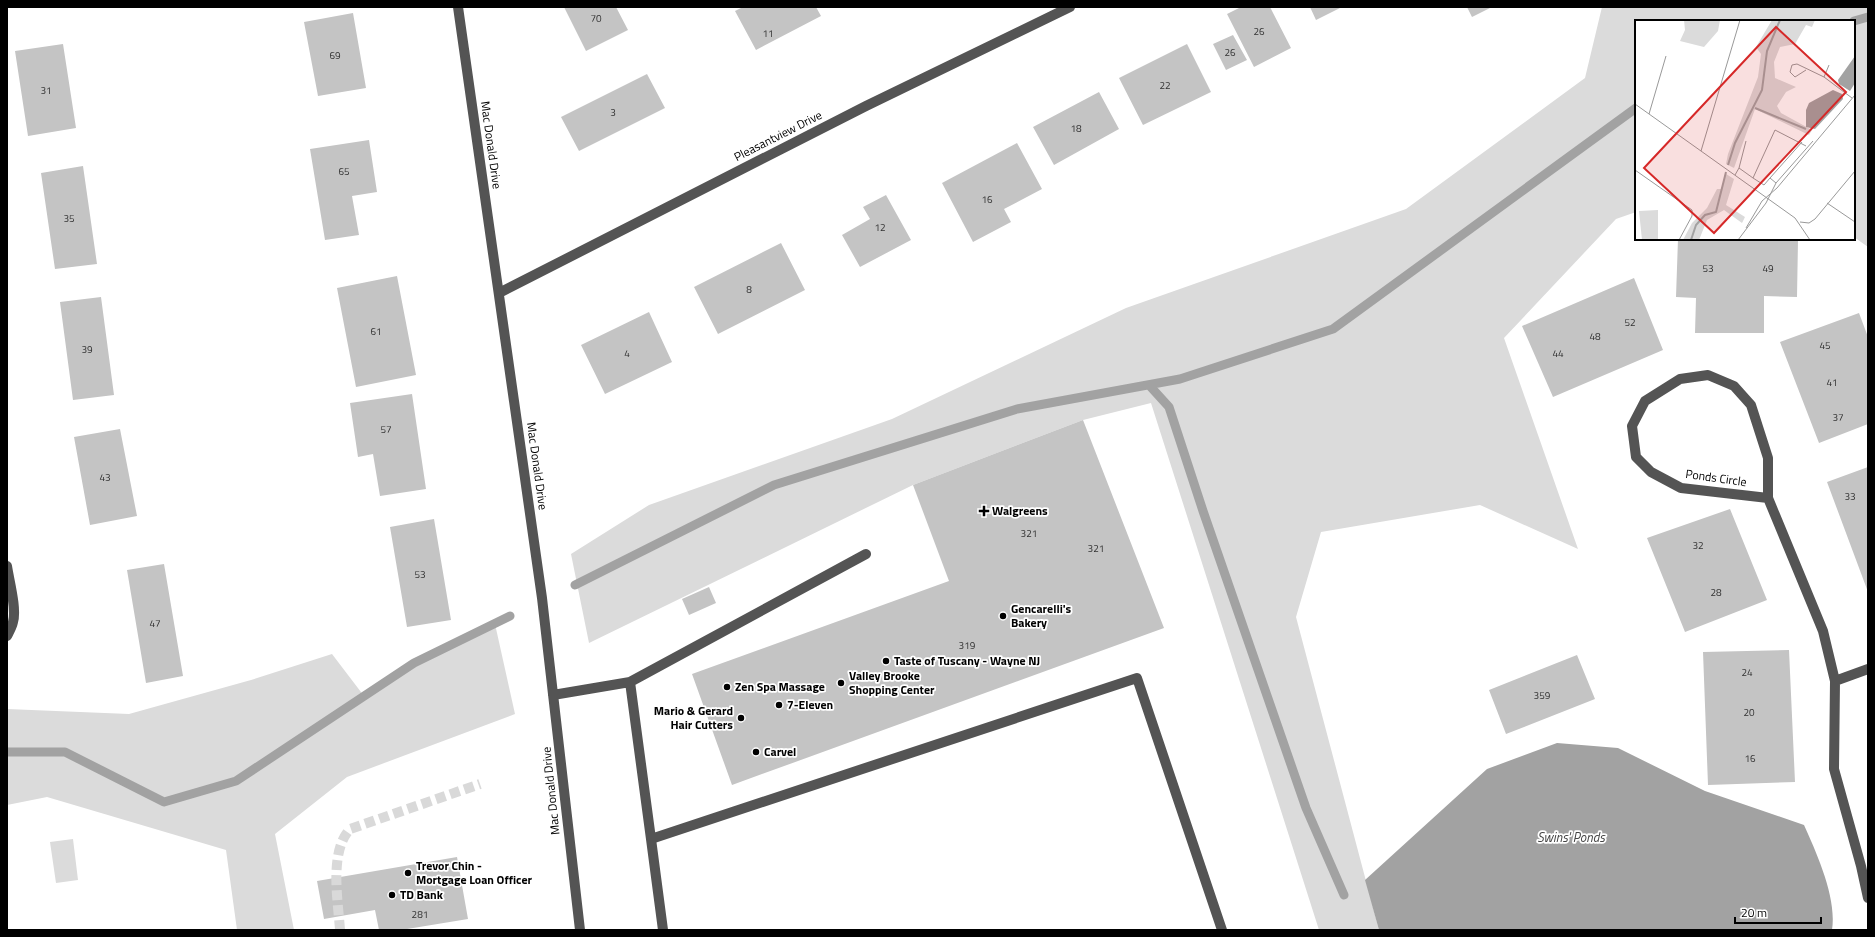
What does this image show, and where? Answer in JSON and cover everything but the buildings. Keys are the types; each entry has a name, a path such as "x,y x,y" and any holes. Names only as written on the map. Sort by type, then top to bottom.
{"street":[{"name":"Mac Donald Drive","path":"458,7 541,586 580,930"},
{"name":"Pleasantview Drive","path":"499,293 866,106 1070,7"},
{"name":"Ponds Circle","path":"1768,498 1681,488 1651,472 1636,457 1632,426 1645,401 1680,380 1708,375 1734,386 1751,404 1768,458 1768,498 1823,631 1835,681 1834,769 1861,866 1868,898"},
{"path":"553,695 630,682 866,554"},
{"path":"7,566 14,603 14,621 7,636"},
{"path":"1835,681 1868,669"},
{"path":"651,839 1137,678 1222,930"},
{"path":"630,682 664,930"}],"shaded area":[{"path":"1602,7 1868,7 1868,247 1855,238 1855,20 1635,20 1635,212 1616,219 1504,338 1578,549 1480,505 1321,532 1296,617 1379,930 1319,930 1151,403 1083,420 913,485 589,643 571,554 649,505 892,419 1126,308 1406,209 1585,78"},
{"path":"495,624 515,714 347,777 275,834 294,930 237,930 226,850 47,797 7,805 7,709 129,714 251,680 332,654 364,696 414,663"},
{"path":"73,839 78,880 56,883 50,842"}],"water":[{"name":"Swins' Ponds","path":"1557,743 1618,748 1705,791 1804,825 1815,849 1829,890 1833,917 1832,930 1379,930 1365,880 1487,769"}],"waterway":[{"path":"1855,21 1868,17"},
{"path":"575,585 774,485 1017,409 1180,379 1333,329 1635,109"},
{"path":"1149,385 1169,407 1203,511 1306,808 1344,895"},
{"path":"7,752 65,752 164,802 236,781 414,663 510,616"}],"tunnel":[{"path":"340,930 336,877 337,863 339,850 343,839 350,829 480,784"}],"place":[{"name":"Walgreens","path":"984,511"},
{"name":"Gencarelli's Bakery","path":"1003,616"},
{"name":"Taste of Tuscany - Wayne NJ","path":"886,661"},
{"name":"Valley Brooke Shopping Center","path":"841,683"},
{"name":"Zen Spa Massage","path":"727,687"},
{"name":"7-Eleven","path":"779,705"},
{"name":"Mario & Gerard Hair Cutters","path":"741,718"},
{"name":"Carvel","path":"756,752"},
{"name":"Trevor Chin - Mortgage Loan Officer","path":"408,873"},
{"name":"TD Bank","path":"392,895"}]}
